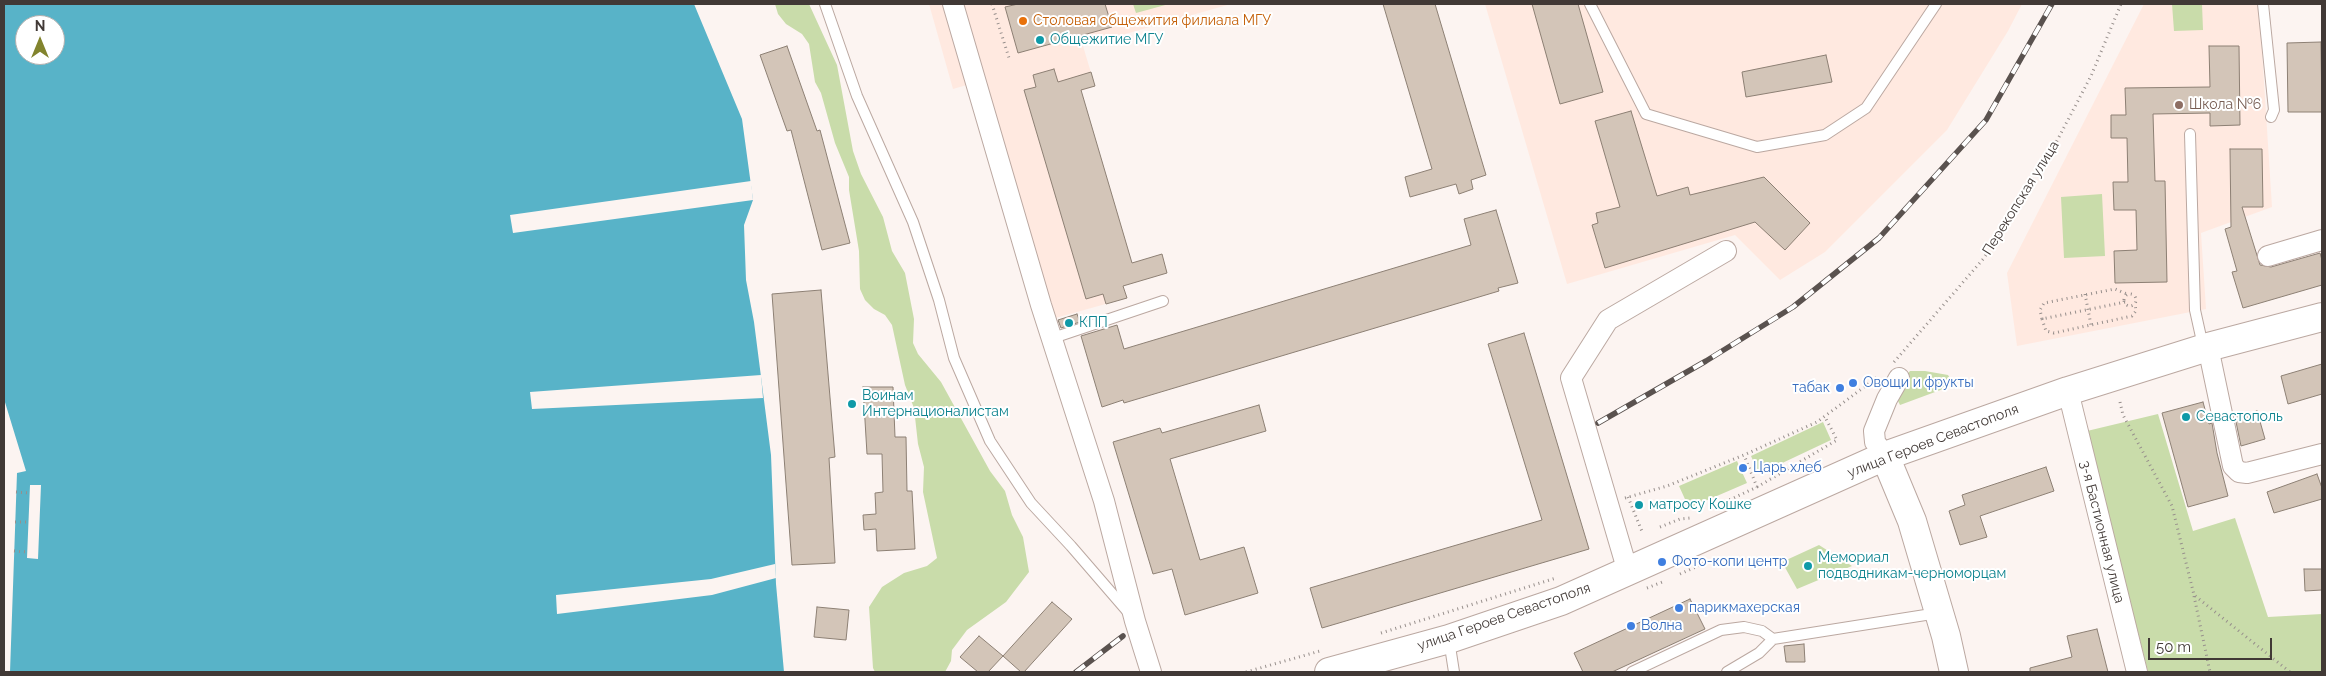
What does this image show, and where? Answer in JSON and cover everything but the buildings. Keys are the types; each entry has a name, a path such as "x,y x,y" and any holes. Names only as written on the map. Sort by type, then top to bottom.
{"main road":[{"name":"улица Героев Севастополя","path":"1329,660 1448,639 1561,601 1633,582 1885,456 2068,391 2208,347 2322,317"},
{"path":"1885,456 1912,521 1939,612 1954,672"}],"street":[{"path":"953,4 1041,305 1104,501 1135,621 1151,672"},
{"path":"2268,256 2322,240"},
{"path":"1633,582 1607,502 1571,378 1608,320 1726,251"},
{"path":"2208,347 2233,466 2239,472 2247,473 2322,454"},
{"path":"1885,456 1875,442 1874,431 1887,399 1893,370"},
{"name":"3-я Бастионная улица","path":"2068,391 2137,672"}],"lane":[{"path":"825,4 857,96 914,222 939,300 954,358 990,441 1031,503 1071,546 1135,621"},
{"path":"1590,4 1646,114 1757,147 1825,135 1866,108 1936,4"},
{"path":"2263,4 2274,110 2271,117"},
{"path":"2190,134 2195,310 2201,337 2208,347"},
{"path":"1053,338 1163,301"},
{"path":"1727,672 1759,653 1774,639 1939,612"},
{"path":"1632,672 1721,630 1744,627 1762,632 1774,639"},
{"path":"1448,639 1454,672"}],"path":[{"path":"992,4 1009,58"},
{"name":"Перекопская улица","path":"1607,502 1667,486 1744,455 1818,422 1893,370 1984,258 2044,164 2091,76 2121,4"},
{"path":"2116,289 2127,294 2134,295 2137,298 2135,304 2136,311 2132,316 2048,334 2046,331 2042,319 2041,306 2044,303 2116,289"},
{"path":"2085,294 2091,325"},
{"path":"2124,302 2127,294"},
{"path":"2042,319 2124,302 2129,306 2135,304"},
{"path":"2120,402 2123,415 2172,506 2194,595 2210,672"},
{"path":"1723,503 1757,487 1837,440 1825,417"},
{"path":"1744,455 1757,487"},
{"path":"16,492 29,493"},
{"path":"1628,497 1643,534"},
{"path":"1660,527 1697,515"},
{"path":"15,522 28,522"},
{"path":"14,551 27,552"},
{"path":"1680,574 1705,562"},
{"path":"1375,635 1560,576"},
{"path":"1633,582 1665,581"},
{"path":"2194,595 2290,672"},
{"path":"1246,672 1329,660"}],"shaded area":[{"path":"929,4 1231,4 1083,46 1095,86 1081,91 1132,263 1162,254 1167,273 1123,286 1127,298 1052,319 984,80 953,89"},
{"path":"1485,4 2022,4 2008,31 1947,130 1825,252 1780,280 1735,235 1567,284"},
{"name":"Школа №6","path":"2144,4 2259,4 2272,207 2201,233 2206,309 2017,346 2007,273"}],"green space":[{"path":"775,4 809,4 837,65 853,151 861,174 883,217 892,251 905,273 914,319 913,343 918,354 941,382 990,471 1005,491 1012,515 1023,537 1029,572 1006,602 967,630 952,650 951,661 945,672 875,672 873,668 869,607 882,587 904,573 927,566 937,558 923,492 924,467 918,444 914,408 905,385 892,325 885,315 874,309 865,300 860,289 859,251 849,190 849,177 835,143 821,93 815,82 809,44 802,34 786,24 778,14"},
{"path":"1133,4 1169,4 1136,13"},
{"path":"2172,4 2202,4 2203,30 2174,31"},
{"path":"2102,194 2105,256 2064,258 2061,197"},
{"path":"1910,371 1925,371 1948,375 1954,385 1900,405 1896,397 1902,380"},
{"path":"2158,414 2193,531 2235,518 2268,617 2322,614 2322,672 2148,672 2087,431"},
{"path":"1823,422 1831,440 1759,474 1751,456"},
{"path":"1737,461 1747,483 1689,508 1679,486"},
{"path":"1819,545 1852,566 1797,589 1782,562"}],"water":[{"path":"4,4 694,4 742,119 753,200 744,225 746,280 754,322 771,455 776,584 784,672 10,672 17,473 26,471 4,399"}],"pier":[{"path":"751,181 753,200 513,233 510,215"},
{"path":"761,375 763,398 532,409 530,392"},
{"path":"30,485 41,485 38,559 27,558"},
{"path":"775,564 776,578 712,595 557,614 556,595 711,579"}],"railway":[{"path":"1598,423 1706,361 1793,307 1879,238 1986,120 2052,4"},
{"path":"1076,672 1123,636"}],"place":[{"name":"Столовая общежития филиала МГУ","path":"1023,21"},
{"name":"Общежитие МГУ","path":"1040,40"},
{"name":"Школа №6","path":"2179,105"},
{"name":"КПП","path":"1069,323"},
{"name":"Овощи и фрукты","path":"1853,383"},
{"name":"табак","path":"1840,388"},
{"name":"Воинам Интернационалистам","path":"852,404"},
{"name":"Севастополь","path":"2186,417"},
{"name":"Царь хлеб","path":"1743,468"},
{"name":"матросу Кошке","path":"1639,505"},
{"name":"Фото-копи центр","path":"1662,562"},
{"name":"Мемориал подводникам-черноморцам","path":"1808,566"},
{"name":"парикмахерская","path":"1679,608"},
{"name":"Волна","path":"1631,626"}]}
